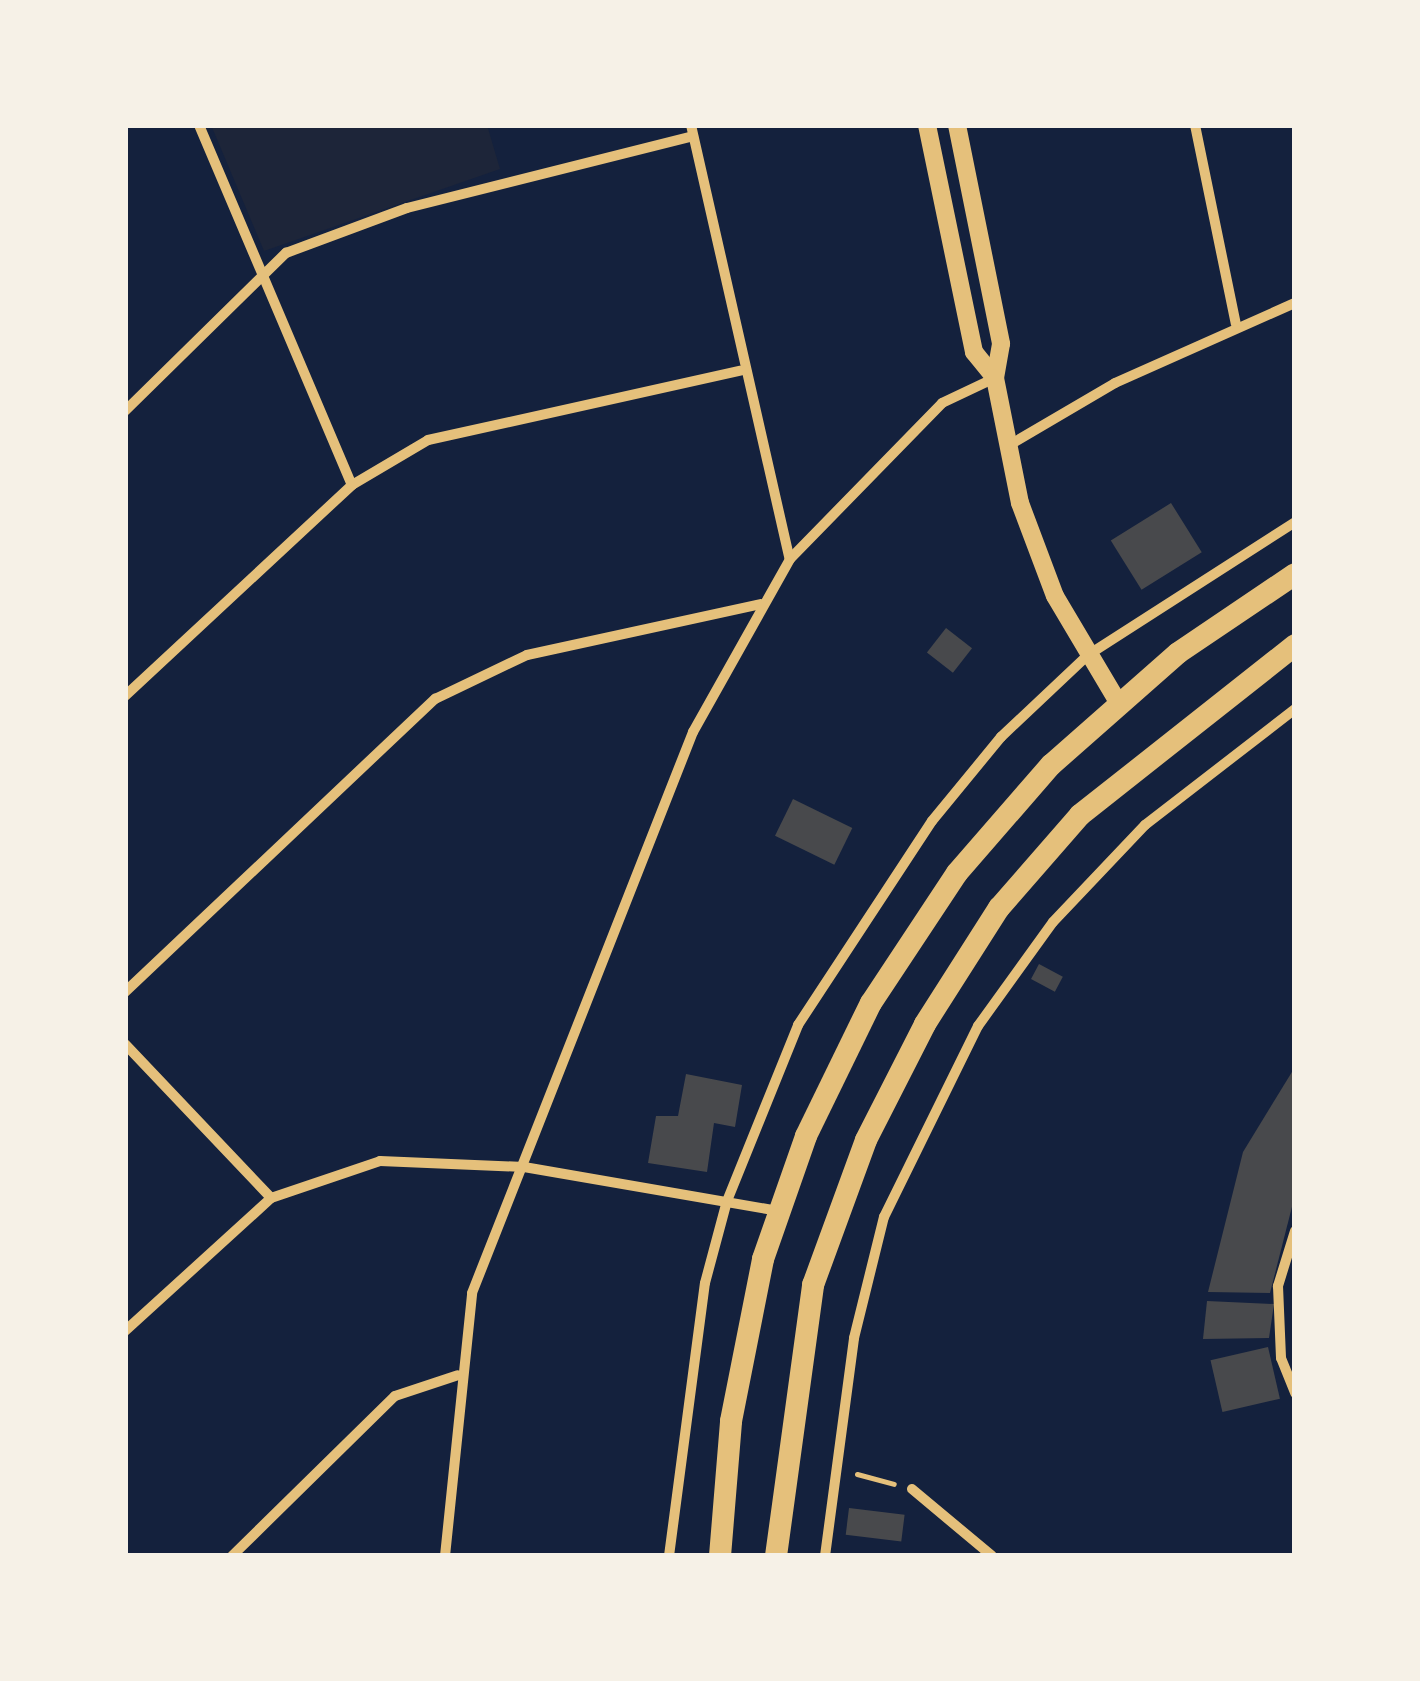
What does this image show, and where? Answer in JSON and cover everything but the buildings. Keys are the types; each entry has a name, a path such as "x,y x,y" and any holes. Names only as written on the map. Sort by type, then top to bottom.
{"highway":[{"path":"720,1556 744,1337 778,1210 833,1076 914,933 1002,817 1118,702 1295,574"},
{"path":"776,1556 813,1285 866,1140 925,1024 1000,908 1080,815 1295,645"}],"street":[{"path":"199,125 352,485"},
{"path":"928,125 974,352 995,378"},
{"path":"957,125 1001,344 995,378 1006,447 1054,596 1118,702"},
{"path":"1196,125 1236,324"},
{"path":"125,411 261,271 407,208 692,130 740,371 790,559"},
{"path":"1006,447 1236,324 1295,303"},
{"path":"125,696 352,485 428,440 740,371"},
{"path":"445,1556 458,1374 472,1293 693,732 761,604 790,559 942,403 995,378"},
{"path":"668,1556 688,1368 726,1201 798,1024 864,918 1001,737 1088,656 1295,522"},
{"path":"125,992 435,700 527,655 761,604"},
{"path":"825,1556 832,1468 884,1217 978,1026 1053,922 1145,825 1295,709"},
{"path":"125,1044 271,1198"},
{"path":"125,1332 271,1198 380,1161 524,1166 778,1210"},
{"path":"1295,1231 1278,1286 1281,1358 1295,1393"},
{"path":"232,1556 394,1396 458,1374"},
{"path":"912,1488 992,1556"}],"path":[{"path":"832,1468 912,1488"}],"shaded area":[{"path":"211,125 487,125 500,169 264,251"}]}
